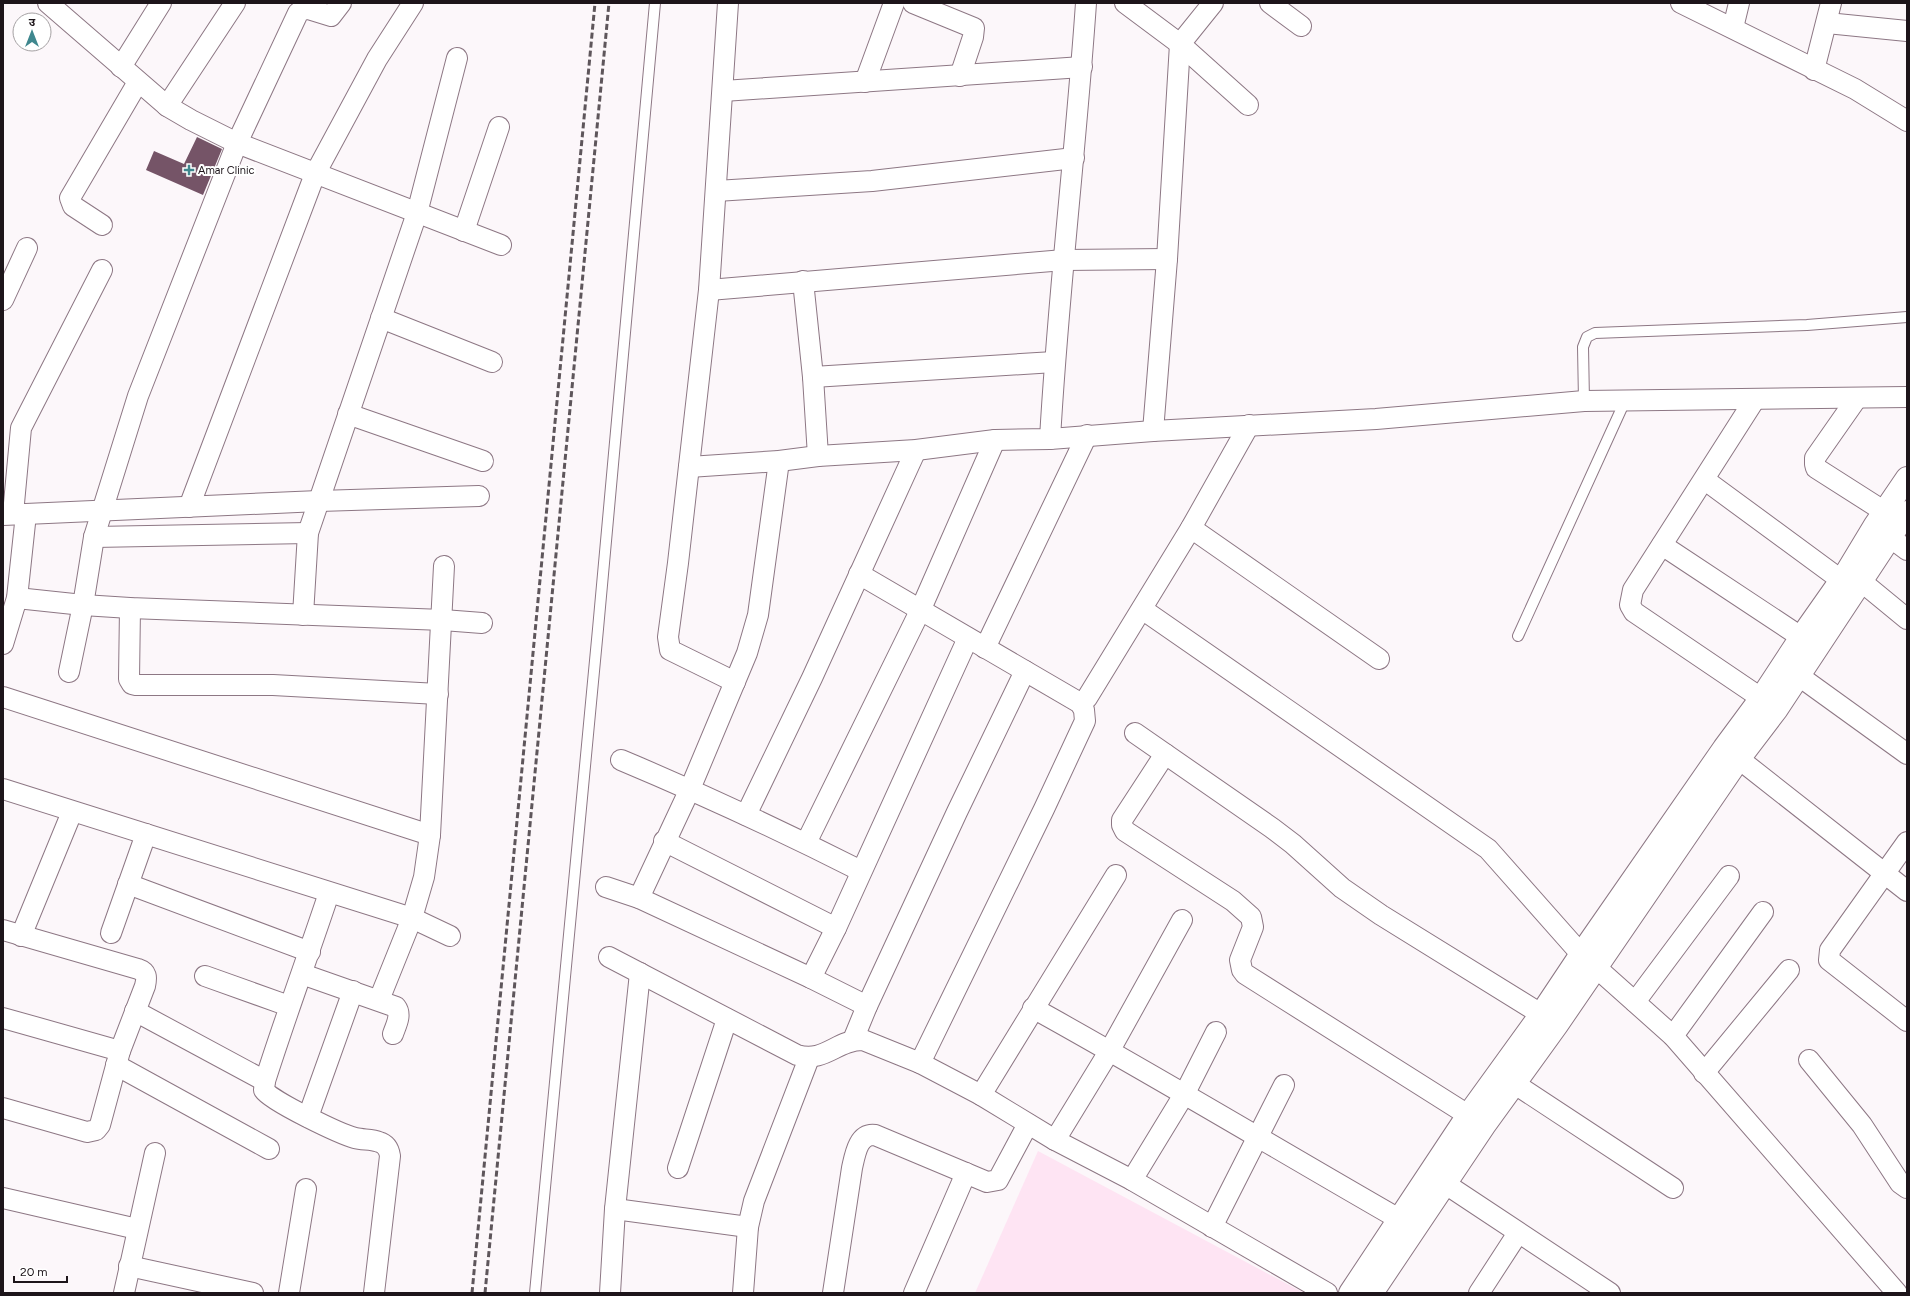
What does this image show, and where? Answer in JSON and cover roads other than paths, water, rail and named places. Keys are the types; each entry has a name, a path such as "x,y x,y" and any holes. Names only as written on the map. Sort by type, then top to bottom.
{"main road":[{"path":"1372,1293 1437,1178 1468,1115 1541,1014 1588,961 1799,676 1852,581 1875,524 1885,512 1907,478"},
{"path":"1350,1293 1399,1219 1484,1126 1515,1084 1588,961 1724,748 1761,698 1801,637 1852,581 1899,544 1907,512"}],"street":[{"path":"48,3 166,106 191,120 237,143 501,245"},
{"path":"120,67 161,3"},
{"path":"166,106 235,3"},
{"path":"69,672 83,605 94,537 101,511 138,396 237,143 298,13 305,8 331,16 341,3"},
{"path":"189,507 315,174 377,59 413,3"},
{"path":"728,3 709,290 668,645 670,650 735,682"},
{"path":"865,82 894,3"},
{"path":"913,3 974,28 974,37 960,76"},
{"path":"1050,439 1054,362 1074,158 1086,3"},
{"path":"1125,3 1180,44 1248,105"},
{"path":"1153,431 1167,259 1180,44 1213,3"},
{"path":"1270,3 1301,26"},
{"path":"1681,3 1855,89 1907,121"},
{"path":"1733,28 1739,3"},
{"path":"1814,70 1831,3"},
{"path":"1827,23 1907,31"},
{"path":"303,615 308,533 417,213 457,58"},
{"path":"723,91 1082,67"},
{"path":"102,226 73,206 70,198 138,82"},
{"path":"464,231 499,128"},
{"path":"716,190 872,181 1074,158"},
{"path":"3,300 27,248"},
{"path":"709,290 1064,260 1167,259"},
{"path":"3,644 17,598 14,514 21,428 102,270"},
{"path":"803,281 813,377 818,456"},
{"path":"381,318 492,362"},
{"path":"813,377 1054,362"},
{"path":"689,466 779,462 818,456 916,450 995,440 1050,439 1087,435 1249,425 1376,419 1584,401 1907,397"},
{"path":"1857,398 1815,458 1814,464 1816,468 1885,512"},
{"path":"1755,399 1705,480 1633,590 1630,599 1631,609 1761,698"},
{"path":"348,414 483,462"},
{"path":"1080,703 1088,698 1191,528 1249,425"},
{"path":"811,978 836,928 861,871 976,643 1087,435"},
{"path":"806,843 920,611 995,440"},
{"path":"746,815 812,678 916,450"},
{"path":"639,898 664,841 690,789 748,653 758,615 779,462"},
{"path":"1705,480 1907,619"},
{"path":"14,514 479,496"},
{"path":"1191,528 1379,659"},
{"path":"94,537 308,533"},
{"path":"1662,545 1801,637"},
{"path":"379,1000 412,918 424,877 430,835 443,620 444,566"},
{"path":"859,574 920,611 1080,703 1084,710 1085,721 1044,809 920,1063"},
{"path":"17,598 130,608 443,620 482,623"},
{"path":"130,608 129,679 132,684 273,685 438,694"},
{"path":"1142,609 1488,849 1588,961 1673,1036 1897,1293"},
{"path":"854,1040 867,1006 957,812 1025,671"},
{"path":"1799,676 1907,754"},
{"path":"3,697 430,835"},
{"path":"1135,733 1272,828 1293,844 1342,888 1381,915 1541,1014"},
{"path":"1165,754 1122,820 1122,825 1125,831 1233,902 1251,917 1253,927 1240,960 1242,970 1245,974 1468,1115"},
{"path":"1739,759 1907,891"},
{"path":"621,760 690,789 806,843 861,871"},
{"path":"3,789 412,918 450,936"},
{"path":"3,1108 87,1132 93,1132 100,1125 118,1058 145,986 146,976 142,970 12,933 72,812"},
{"path":"112,933 146,834"},
{"path":"664,841 836,928"},
{"path":"1907,842 1830,950 1828,956 1829,960 1907,1021"},
{"path":"981,1094 1116,875"},
{"path":"1635,1002 1729,876"},
{"path":"128,884 310,952"},
{"path":"606,887 639,898 811,978 867,1006"},
{"path":"329,893 310,952 289,1006 264,1088 266,1093 308,1117 342,1134 379,1142 385,1145 389,1151 390,1156 374,1293"},
{"path":"1673,1036 1763,912"},
{"path":"1055,1140 1110,1050 1182,920"},
{"path":"609,956 797,1055 809,1058 824,1055 854,1040 862,1040 873,1043 920,1063 981,1094 1055,1140 1132,1180 1327,1293"},
{"path":"1704,1073 1789,970"},
{"path":"610,1293 615,1208 640,973"},
{"path":"302,974 391,1004 398,1009 398,1018 393,1034"},
{"path":"204,976 289,1006"},
{"path":"308,1117 353,991"},
{"path":"1033,1008 1185,1093 1257,1138 1399,1219"},
{"path":"135,1011 265,1081"},
{"path":"3,1018 118,1058 269,1149"},
{"path":"678,1168 727,1019"},
{"path":"1132,1180 1185,1093 1216,1032"},
{"path":"743,1293 748,1227 762,1180 809,1058"},
{"path":"1809,1060 1862,1125 1900,1183 1907,1188"},
{"path":"1515,1084 1673,1188"},
{"path":"1212,1227 1284,1085"},
{"path":"833,1293 852,1168 861,1140 866,1136 875,1135 987,1182 998,1180 1028,1124"},
{"path":"124,1293 155,1153"},
{"path":"914,1293 966,1173"},
{"path":"1437,1178 1610,1293"},
{"path":"289,1293 306,1189"},
{"path":"3,1198 137,1229"},
{"path":"615,1208 748,1227"},
{"path":"1479,1293 1518,1233"},
{"path":"129,1266 253,1293"}],"lane":[{"path":"535,1293 599,621 655,3"},
{"path":"1584,401 1583,347 1584,341 1590,335 1806,325 1907,317"},
{"path":"1518,636 1625,401"}],"railway":[{"path":"472,1293 595,3"},
{"path":"485,1293 609,3"}],"place":[{"name":"Amar Clinic","path":"189,170"}]}
